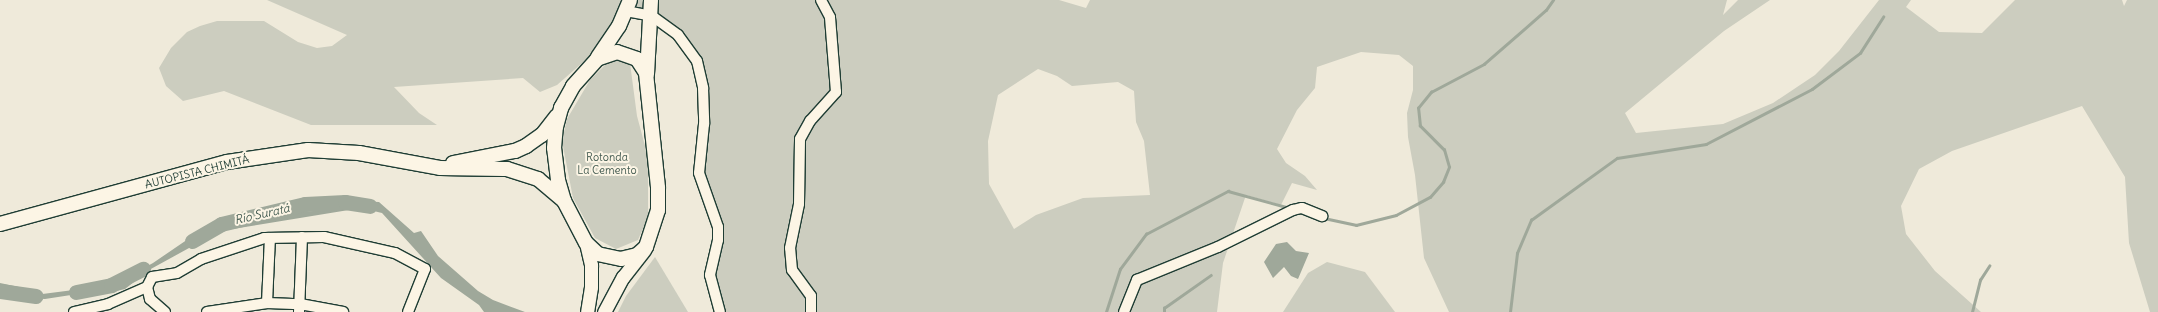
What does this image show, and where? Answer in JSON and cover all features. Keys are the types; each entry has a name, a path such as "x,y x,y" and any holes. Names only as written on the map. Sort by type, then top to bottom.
{"highway":[{"path":"628,6 608,45 573,86 561,108 556,127 554,148 556,170 564,201 586,243 598,254 613,259 629,258 646,247 658,210 658,188 647,79 652,16 651,0"},
{"path":"593,63 612,52 628,54 641,64 647,79"},
{"name":"AUTOPISTA CHIMITÁ","path":"398,160 452,163 515,151 542,135 561,108"},
{"name":"AUTOPISTA CHIMITÁ","path":"0,224 227,162 267,154 332,150 440,168 507,169 526,174 552,189 564,201"}],"main road":[{"path":"586,243 591,265 591,287 587,312"},
{"path":"604,312 624,277 646,247"}],"street":[{"path":"811,312 812,296 792,270 790,248 799,204 800,139 810,121 836,92 830,17 821,0"},
{"path":"628,6 652,16 678,35 692,51 700,73 704,124 699,173 718,227 718,240 710,275 720,312"},
{"path":"1124,312 1136,280 1218,247 1295,209 1317,212 1322,216"},
{"path":"299,308 302,237"},
{"path":"74,312 108,304 147,287 152,277 177,273 207,256 270,238 324,237 395,253 426,269 408,312"},
{"path":"267,303 270,238"},
{"path":"147,287 150,299 165,312"},
{"path":"207,312 267,303 299,308 343,312"}],"green space":[{"path":"267,0 1059,0 1086,8 1090,0 1727,0 1723,15 1738,0 1770,0 1724,31 1625,113 1636,133 1723,124 1773,103 1815,75 1839,51 1879,0 1911,0 1906,7 1939,32 1982,33 2015,0 2122,0 2124,6 2127,0 2158,0 2158,312 2150,312 2129,243 2125,177 2082,106 1952,151 1919,169 1901,206 1906,234 1935,271 1981,312 1449,312 1424,258 1415,175 1408,137 1407,113 1413,90 1413,66 1399,55 1361,52 1317,67 1315,88 1297,110 1277,149 1286,163 1305,176 1317,190 1292,183 1281,205 1246,195 1223,263 1217,312 719,312 712,283 716,220 699,183 707,122 692,51 678,35 626,11 598,49 557,85 540,92 523,78 394,87 419,113 437,125 311,125 224,91 183,101 166,86 159,68 171,48 187,32 217,21 264,21 298,42 317,48 332,46 347,35","holes":["1038,69 1057,76 1072,86 1118,82 1134,91 1136,122 1144,141 1150,195 1083,198 1036,215 1014,229 989,184 988,141 998,95"]},
{"name":"Rotonda La Cemento","path":"624,58 630,63 637,116 648,157 648,217 638,240 616,249 595,238 573,198 562,141 567,119 590,80 607,63"},
{"path":"655,257 688,312 618,312 626,296"},
{"path":"1327,262 1365,272 1395,312 1283,312 1308,273"}],"shaded area":[{"path":"357,201 379,202 414,233 421,231 438,256 478,291 493,300 525,312 484,312 479,305 441,278 382,213 361,208 220,231 149,270 125,289 104,294 84,293 45,299 28,298 0,291 0,283 19,287 27,296 89,288 105,289 153,263 194,235 290,213 325,210"},
{"path":"1287,242 1296,251 1309,253 1298,279 1291,276 1284,267 1273,278 1264,262 1276,244"}],"waterway":[{"path":"1324,218 1356,225 1396,215 1430,197 1443,182 1449,167 1444,150 1420,126 1418,108 1431,92 1484,64 1546,10 1553,0"},
{"path":"1510,312 1517,253 1531,220 1617,158 1706,144 1812,89 1860,53 1883,17"},
{"path":"1106,312 1120,269 1146,234 1228,191 1290,208"},
{"name":"Río Suratá","path":"192,241 221,224 305,204 345,202 370,206"},
{"path":"1972,312 1980,280 1989,266"},
{"name":"Río Suratá","path":"76,292 111,285 143,269"},
{"path":"1164,312 1164,308 1211,275"},
{"name":"Río Suratá","path":"0,291 36,296"}]}
